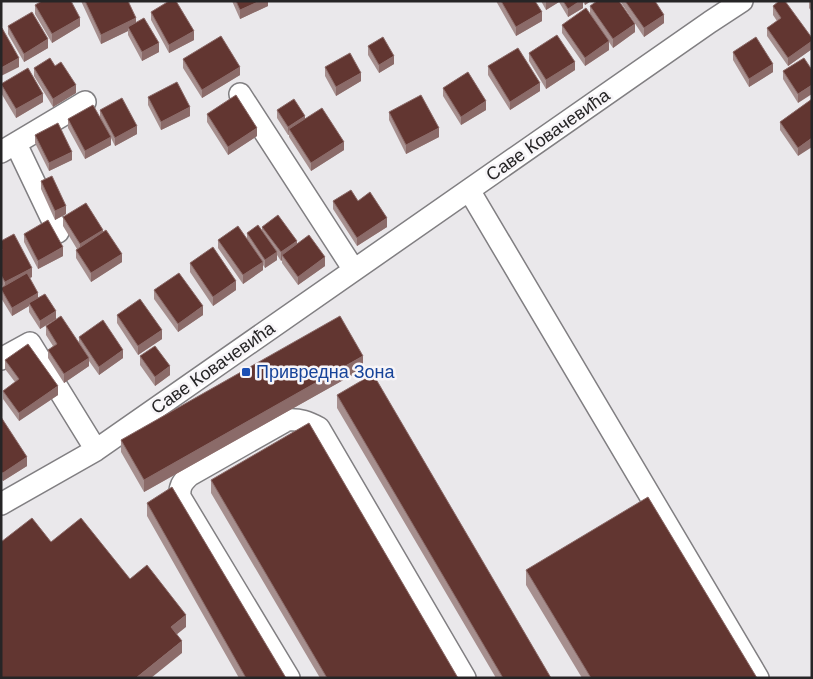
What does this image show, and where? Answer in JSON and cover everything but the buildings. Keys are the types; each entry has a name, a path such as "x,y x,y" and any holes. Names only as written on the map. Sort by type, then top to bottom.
{"street":[{"name":"Саве Ковачевића","path":"1,504 96,450 742,1"},
{"path":"240,94 354,270"},
{"path":"58,232 8,148 85,102"},
{"path":"469,190 758,678"},
{"path":"1,359 30,343 96,450"},
{"path":"289,678 180,498 180,489 183,482 190,475 287,420 298,419 309,422 319,428 465,678"}],"place":[{"name":"Привредна Зона","path":"246,372"}]}
